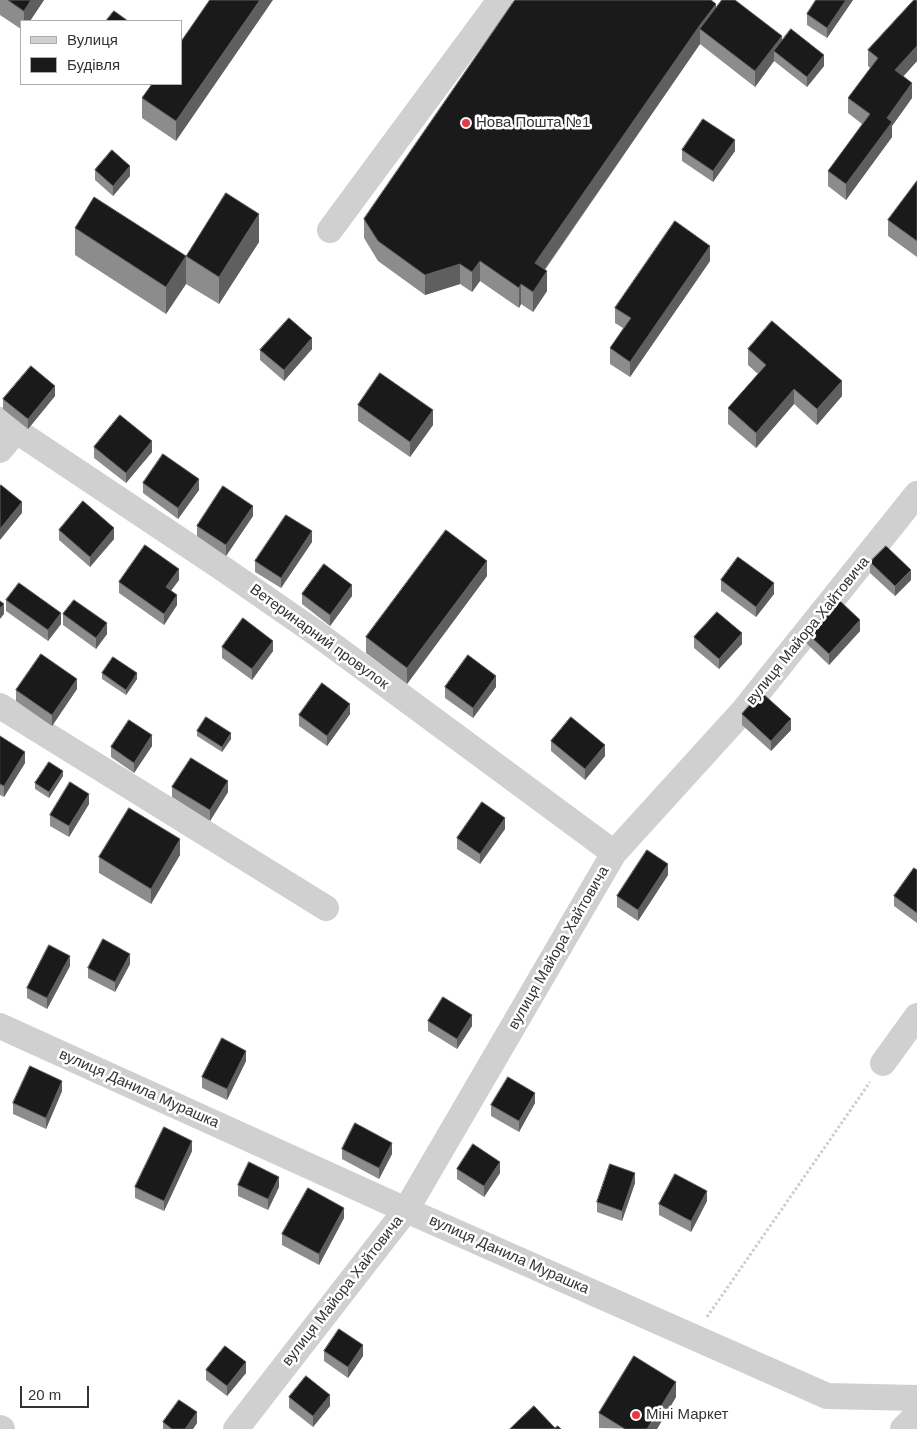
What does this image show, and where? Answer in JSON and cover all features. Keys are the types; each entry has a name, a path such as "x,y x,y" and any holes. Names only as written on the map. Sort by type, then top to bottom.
{"street":[{"path":"330,230 500,0"},
{"name":"Ветеринарний провулок","path":"5,434 224,570 316,633 614,853"},
{"name":"вулиця Майора Хайтовича","path":"236,1429 406,1210 614,853 744,710 917,494"},
{"path":"0,706 326,908"},
{"path":"883,1063 917,1016"},
{"name":"вулиця Данила Мурашка","path":"0,1026 406,1210 827,1396 917,1398"},
{"path":"903,1429 917,1415"}],"path":[{"path":"694,1336 883,1063"}],"building":[{"path":"8,0 31,0 24,11"},
{"path":"210,0 260,0 176,121 142,98 151,85 182,85 182,41"},
{"path":"515,0 711,0 716,4 535,263 547,271 533,292 521,284 519,288 480,261 472,272 460,264 425,275 378,241 364,219"},
{"path":"722,0 735,0 782,36 755,71 700,29"},
{"path":"816,0 846,0 827,28 807,14"},
{"path":"914,0 917,0 917,46 895,70 912,83 887,118 892,122 846,184 828,171 870,114 848,98 878,58 868,50"},
{"path":"114,11 127,20 107,20"},
{"path":"791,29 824,55 807,77 774,51"},
{"path":"703,119 735,140 713,171 682,150"},
{"path":"112,150 130,166 113,186 95,170"},
{"path":"917,181 917,241 888,220"},
{"path":"226,193 259,214 219,277 186,256"},
{"path":"94,197 186,256 166,287 75,228"},
{"path":"675,221 710,246 630,362 610,348 631,318 615,308"},
{"path":"289,318 312,338 284,370 260,350"},
{"path":"772,321 842,381 817,409 794,389 756,433 728,408 766,365 748,349"},
{"path":"31,366 55,386 28,419 3,399"},
{"path":"380,373 433,410 410,442 358,405"},
{"path":"120,415 152,441 126,473 94,447"},
{"path":"163,454 199,479 178,508 143,483"},
{"path":"0,486 22,502 0,529"},
{"path":"223,486 253,506 226,545 197,526"},
{"path":"83,501 114,528 90,557 59,530"},
{"path":"286,515 312,531 281,578 255,561"},
{"path":"446,530 487,561 407,668 366,637"},
{"path":"145,545 179,569 166,587 177,595 164,614 119,582"},
{"path":"886,546 911,570 895,586 870,562"},
{"path":"738,557 774,583 756,607 721,580"},
{"path":"324,564 352,585 330,615 302,594"},
{"path":"19,583 61,613 48,630 6,600"},
{"path":"74,600 107,623 96,638 63,614"},
{"path":"839,600 860,620 829,654 807,633"},
{"path":"717,612 742,633 719,659 694,637"},
{"path":"243,618 273,641 252,669 222,647"},
{"path":"41,654 77,679 52,715 16,690"},
{"path":"468,655 496,676 473,708 445,687"},
{"path":"113,657 137,673 126,690 102,673"},
{"path":"322,683 350,704 327,736 299,715"},
{"path":"761,692 791,719 771,741 742,714"},
{"path":"206,717 231,733 222,747 197,731"},
{"path":"571,717 605,745 585,769 551,741"},
{"path":"129,720 152,735 134,763 111,747"},
{"path":"0,736 25,752 4,786 0,784"},
{"path":"191,758 228,781 210,810 172,787"},
{"path":"49,762 63,771 49,792 35,783"},
{"path":"70,782 89,794 69,826 50,815"},
{"path":"482,802 505,818 480,854 457,838"},
{"path":"129,808 180,839 151,889 99,857"},
{"path":"647,850 668,864 638,910 617,896"},
{"path":"914,868 917,870 917,913 894,896"},
{"path":"103,939 130,954 115,982 88,968"},
{"path":"49,945 70,956 47,998 27,988"},
{"path":"443,997 472,1015 457,1039 428,1021"},
{"path":"222,1038 246,1051 227,1089 202,1077"},
{"path":"30,1066 62,1081 46,1118 13,1103"},
{"path":"508,1077 535,1093 519,1121 491,1105"},
{"path":"355,1123 392,1143 379,1168 342,1149"},
{"path":"164,1127 192,1141 164,1201 135,1187"},
{"path":"473,1144 500,1162 484,1186 457,1169"},
{"path":"249,1162 279,1177 268,1199 238,1185"},
{"path":"610,1164 635,1173 622,1211 597,1202"},
{"path":"675,1174 707,1191 691,1221 659,1204"},
{"path":"308,1188 344,1208 319,1254 282,1234"},
{"path":"339,1329 363,1345 348,1367 324,1351"},
{"path":"225,1346 246,1362 227,1386 206,1370"},
{"path":"634,1356 676,1382 647,1429 625,1429 599,1413"},
{"path":"306,1376 330,1395 313,1416 289,1397"},
{"path":"179,1400 197,1412 185,1429 172,1429 163,1422"},
{"path":"534,1406 554,1429 510,1429"}],"place":[{"name":"Нова Пошта №1","path":"466,123"},
{"name":"Міні Маркет","path":"636,1415"}]}
